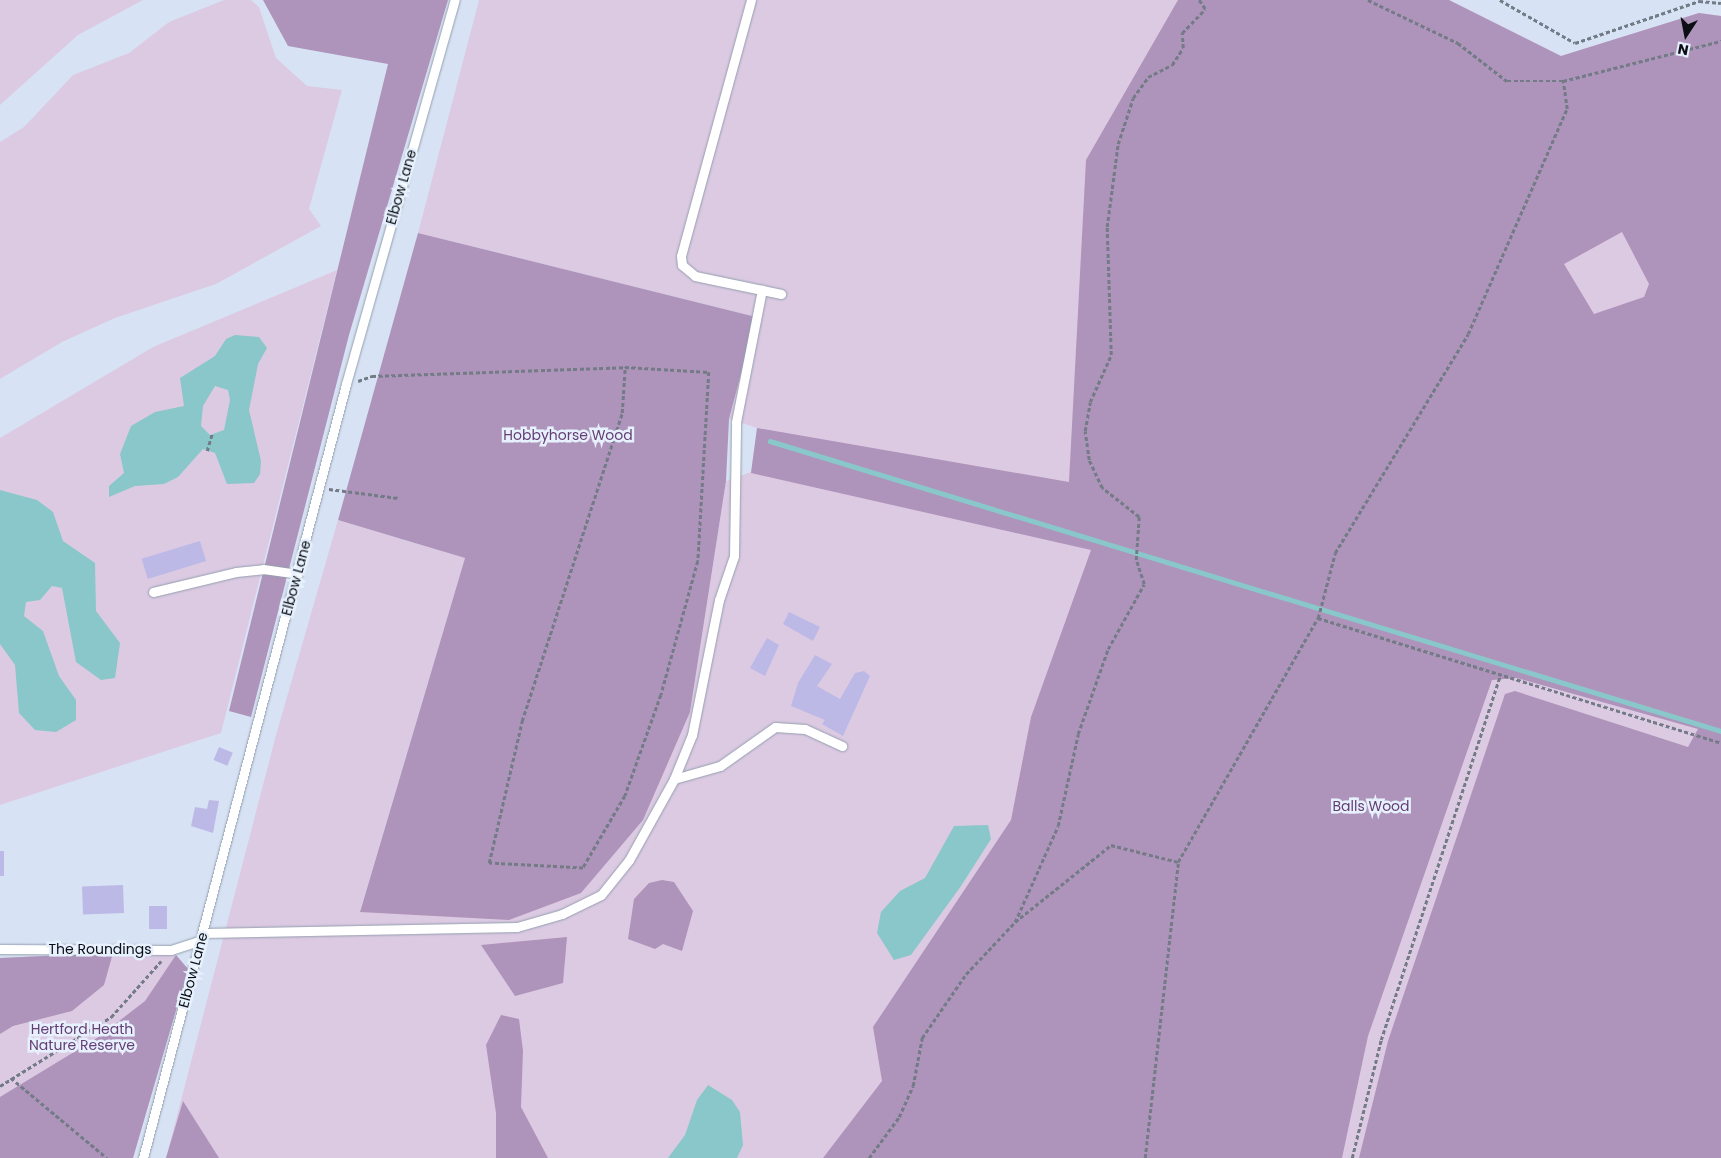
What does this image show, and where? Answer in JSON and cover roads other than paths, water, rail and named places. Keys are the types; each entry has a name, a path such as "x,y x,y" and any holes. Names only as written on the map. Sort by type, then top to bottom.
{"lane":[{"name":"Elbow Lane","path":"143,1158 199,941 204,932 298,574 346,384 455,0"},
{"path":"751,0 681,256 682,265 695,276 781,294"},
{"path":"204,932 517,927 562,914 601,895 629,860 674,779 692,735 720,600 734,556 736,422 762,290"},
{"path":"153,592 236,572 263,569 298,574"},
{"path":"674,779 720,766 775,727 805,729 842,746"},
{"name":"The Roundings","path":"0,949 171,950 199,941"}],"waterway":[{"path":"770,441 1721,731"}],"park label":[{"name":"Hobbyhorse Wood","path":"568,435"},
{"name":"Balls Wood","path":"1371,806"},
{"name":"Hertford Heath Nature Reserve","path":"82,1038"}]}
